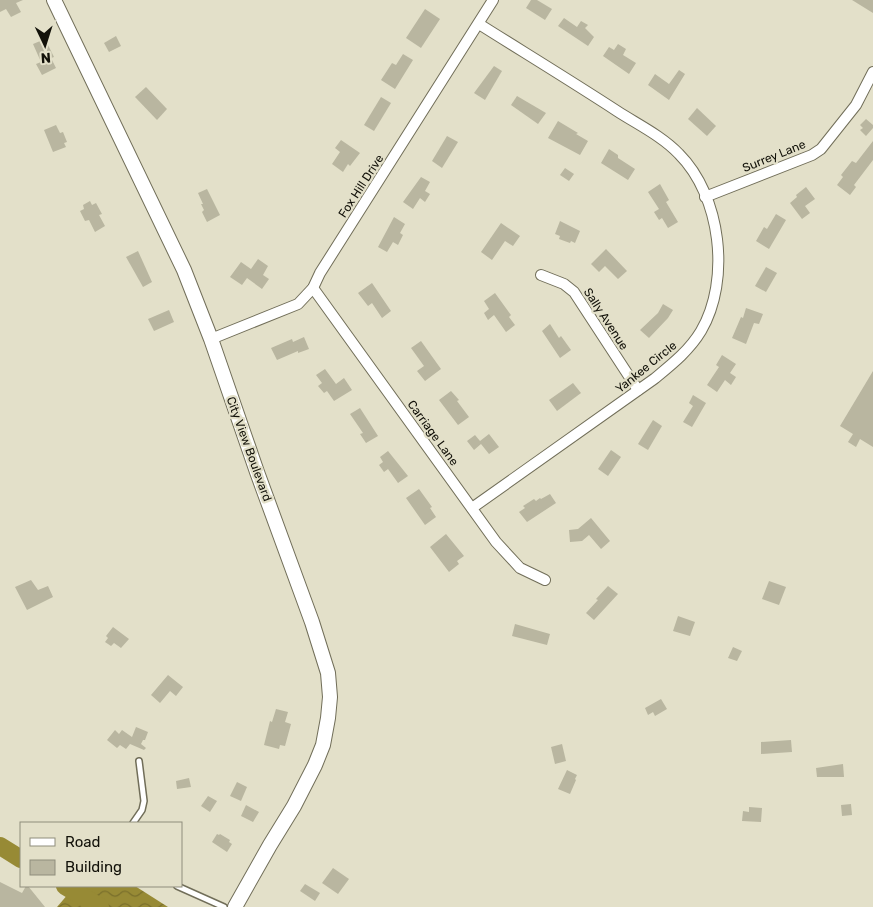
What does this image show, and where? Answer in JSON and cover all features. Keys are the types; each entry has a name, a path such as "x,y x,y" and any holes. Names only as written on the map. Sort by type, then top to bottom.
{"street":[{"name":"City View Boulevard","path":"54,0 184,270 212,339 254,466 318,639 328,673 330,696 323,745 294,806 270,845 240,906"},
{"name":"Fox Hill Drive","path":"212,339 298,304 314,288 320,273 493,0"},
{"name":"Yankee Circle","path":"472,508 638,390 685,352 700,332 711,309 716,285 718,242 705,197 692,169 673,148 564,76 478,24"},
{"name":"Surrey Lane","path":"705,197 812,155 821,149 856,105 873,72"},
{"name":"Sally Avenue","path":"541,275 564,284 574,292 638,390"},
{"name":"Carriage Lane","path":"314,288 496,542 520,568 544,580"}],"lane":[{"path":"134,822 142,810 144,801 139,761"},
{"path":"178,887 224,907"}],"water":[{"path":"74,887 137,887 168,907 57,907"}],"building":[{"path":"0,0 23,0 16,3 21,12 11,17 6,9 0,12"},
{"path":"531,0 537,0 552,9 545,20 526,8"},
{"path":"852,0 873,0 873,13"},
{"path":"425,9 440,19 421,48 406,38"},
{"path":"564,18 577,27 581,21 588,25 585,28 594,37 588,46 558,26"},
{"path":"116,36 121,46 109,52 104,43"},
{"path":"45,39 54,57 51,58 56,68 42,75 36,64 41,62 33,44"},
{"path":"618,44 626,49 623,55 636,63 629,74 603,56 609,47 614,50"},
{"path":"403,54 413,60 395,89 381,80 392,63 396,65"},
{"path":"494,66 502,71 485,100 474,93"},
{"path":"679,70 685,74 669,100 648,85 655,74 669,84"},
{"path":"146,87 167,109 157,120 135,97"},
{"path":"517,96 546,113 538,124 511,105"},
{"path":"381,97 391,103 374,131 364,125"},
{"path":"697,108 716,126 707,136 688,119"},
{"path":"866,119 873,125 873,128 866,136 860,130 863,128 860,125"},
{"path":"558,121 588,141 580,155 548,138"},
{"path":"56,125 60,133 63,132 67,142 64,143 66,147 53,152 44,130"},
{"path":"447,136 458,142 442,168 432,161"},
{"path":"341,140 360,153 350,166 348,164 343,172 332,164 340,152 335,148"},
{"path":"873,141 873,160 854,185 856,187 850,195 837,185 843,177 841,175 852,161 856,163"},
{"path":"609,149 618,155 618,158 635,169 628,180 601,163"},
{"path":"565,168 574,174 569,181 560,175"},
{"path":"421,177 430,182 425,191 430,194 425,202 420,198 413,209 403,202"},
{"path":"660,184 669,200 666,202 678,222 668,228 662,218 659,220 654,212 659,209 648,192"},
{"path":"806,187 815,199 805,206 810,213 802,219 790,203"},
{"path":"207,189 220,215 207,222 202,212 204,210 201,204 203,204 198,193"},
{"path":"90,201 92,205 96,203 102,214 99,215 105,226 95,232 89,220 85,221 80,211 84,209 83,205"},
{"path":"776,214 786,220 769,249 756,241 764,227 767,229"},
{"path":"394,217 405,224 400,233 403,235 398,245 393,242 387,252 378,247"},
{"path":"560,221 580,231 575,243 559,239 560,236 555,234"},
{"path":"501,223 520,236 513,246 505,241 492,260 481,252"},
{"path":"606,249 627,271 618,279 605,266 599,272 591,264"},
{"path":"138,251 152,282 143,287 126,257"},
{"path":"258,259 268,266 263,275 269,279 262,289 247,278 242,285 230,277 241,262 251,269"},
{"path":"766,267 777,273 766,292 755,286"},
{"path":"372,283 391,311 382,318 372,303 368,306 358,293"},
{"path":"495,293 511,315 509,317 515,325 506,332 494,315 488,320 484,313 489,309 484,301"},
{"path":"663,304 673,310 649,338 640,330 658,313"},
{"path":"746,308 763,314 759,324 754,323 746,344 732,338 741,317 743,318"},
{"path":"169,310 174,322 154,331 148,319"},
{"path":"550,324 559,338 561,336 571,350 560,358 542,331"},
{"path":"304,337 309,349 298,353 298,351 277,360 271,348 292,339 293,342"},
{"path":"421,341 441,369 425,381 417,371 424,366 411,348"},
{"path":"722,355 736,364 730,373 736,377 731,385 725,380 717,392 707,385 719,367 716,365"},
{"path":"325,369 336,384 344,378 352,390 334,401 327,391 324,393 318,386 322,383 316,375"},
{"path":"873,371 873,447 860,439 856,447 848,442 853,434 840,426"},
{"path":"573,383 581,393 557,411 549,400"},
{"path":"451,391 469,417 458,425 439,400"},
{"path":"693,395 706,403 692,427 683,422 693,406 689,403"},
{"path":"360,408 378,436 366,443 360,434 363,433 350,414"},
{"path":"653,420 662,426 648,450 638,444"},
{"path":"489,434 499,447 489,454 481,444 474,450 467,441 475,435 480,441"},
{"path":"611,450 621,457 608,476 598,469"},
{"path":"388,451 408,476 398,483 388,469 384,472 379,465 383,462 380,457"},
{"path":"419,489 432,507 430,508 436,517 425,525 406,498"},
{"path":"550,494 556,503 527,522 519,512 525,508 523,506 534,499 536,501"},
{"path":"591,518 610,541 601,549 589,535 582,541 570,542 569,530 578,529"},
{"path":"446,534 464,556 457,561 459,564 449,572 430,547"},
{"path":"31,580 38,590 48,586 53,597 27,610 15,587"},
{"path":"769,581 786,587 779,605 762,599"},
{"path":"608,586 618,594 594,620 586,613"},
{"path":"678,616 695,622 690,636 673,631"},
{"path":"515,624 550,634 547,645 512,636"},
{"path":"113,627 129,639 121,648 114,643 111,646 105,642 108,638 106,636"},
{"path":"733,647 742,651 737,661 728,658"},
{"path":"168,675 183,687 176,696 170,691 160,703 151,695"},
{"path":"661,699 667,709 655,716 653,712 648,715 645,708"},
{"path":"276,709 288,712 285,722 291,724 285,746 280,745 279,749 264,745 270,721 272,722"},
{"path":"136,727 148,732 141,744 146,748 144,750 130,744 126,749 120,745 117,748 107,740 115,730 119,734 122,730 132,737"},
{"path":"791,740 792,752 761,754 761,742"},
{"path":"562,744 566,761 555,764 551,747"},
{"path":"843,764 844,777 817,777 816,768"},
{"path":"567,770 577,775 570,794 558,789"},
{"path":"189,778 191,787 177,789 176,781"},
{"path":"237,782 247,787 241,801 230,796"},
{"path":"208,796 217,801 210,812 201,806"},
{"path":"851,804 852,815 842,816 841,805"},
{"path":"246,805 259,812 253,822 241,816"},
{"path":"749,807 762,808 761,822 742,821 743,811 749,812"},
{"path":"217,834 230,840 229,842 232,844 227,852 212,842"},
{"path":"333,868 349,879 338,894 322,883"},
{"path":"0,882 22,893 25,887 29,887 45,907 0,907"},
{"path":"305,884 320,893 315,901 300,891"}],"waterway":[{"path":"0,846 20,858"},
{"path":"67,887 100,907"}]}
